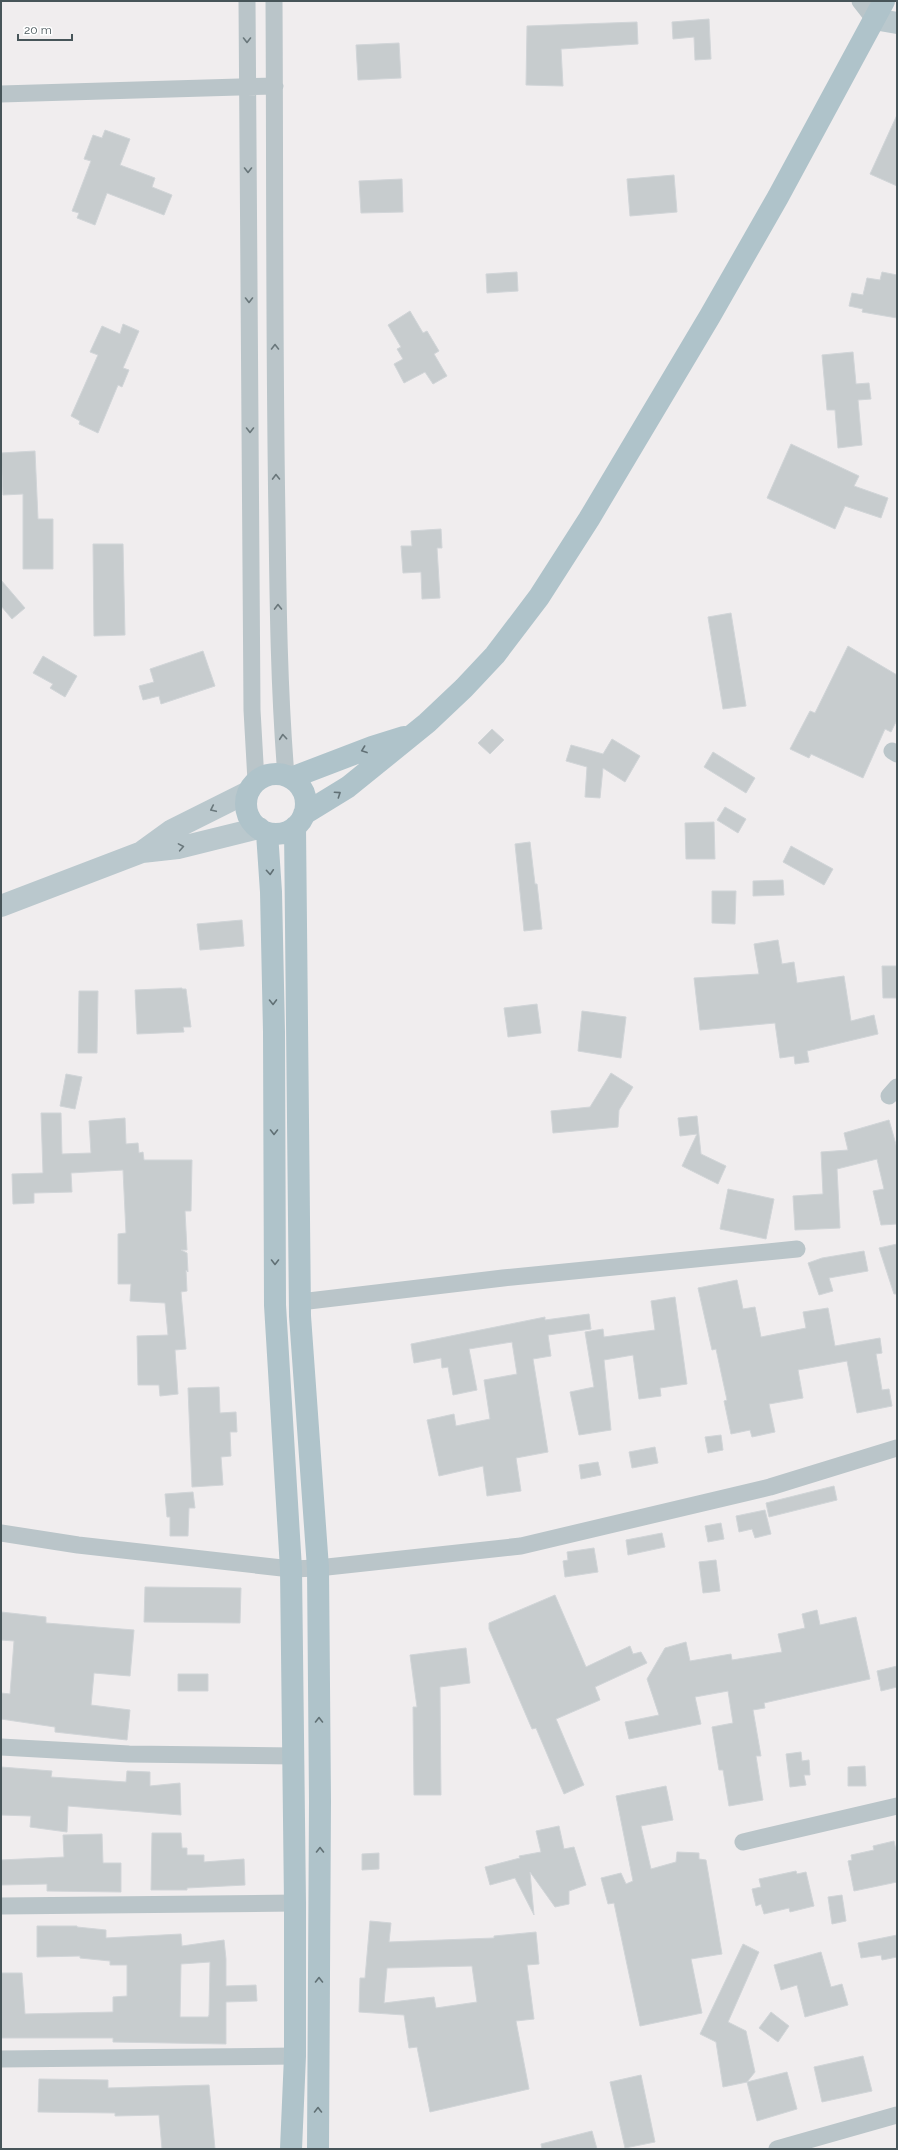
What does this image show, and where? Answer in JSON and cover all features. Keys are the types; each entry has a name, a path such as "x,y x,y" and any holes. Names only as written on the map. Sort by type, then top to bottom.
{"main road":[{"path":"1,906 142,852 178,848 263,831 286,832 299,821 348,787 414,734 464,688 495,655 539,598 561,564 714,309 786,183 879,10 897,23"},
{"path":"289,777 372,747 414,734"},
{"path":"142,852 172,830 273,774 289,777 299,785 304,794 306,804 299,821 300,1302 318,1568 320,1801 318,2149"},
{"path":"252,787 246,808 253,823 263,831 271,892 274,1032 275,1304 291,1569 295,1903 294,2056 291,2149"},
{"path":"293,1803 320,1801"}],"street":[{"path":"247,1 252,787"},
{"path":"274,1 275,421 279,644 282,728 289,777"},
{"path":"860,1 879,10"},
{"path":"1,94 274,86"},
{"path":"300,1302 503,1278 797,1249"},
{"path":"1,1533 78,1545 291,1569 318,1568 521,1546 770,1487 897,1448"},
{"path":"1,1747 129,1754 294,1756"},
{"path":"743,1842 897,1806"},
{"path":"1,1906 295,1903"},
{"path":"1,2059 294,2056"},
{"path":"779,2149 897,2115"}],"building":[{"path":"709,19 711,59 695,60 694,37 673,39 672,22"},
{"path":"637,22 638,44 561,49 563,86 526,85 527,26"},
{"path":"399,43 401,78 358,80 356,45"},
{"path":"897,115 897,186 870,174"},
{"path":"105,130 130,139 120,165 155,178 152,187 172,195 164,215 107,193 95,225 77,218 79,213 72,211 91,161 84,159 93,135 102,138"},
{"path":"674,175 677,212 630,216 627,179"},
{"path":"402,179 403,212 361,213 359,181"},
{"path":"517,272 518,291 487,293 486,274"},
{"path":"882,272 897,275 897,318 862,312 863,309 849,306 852,293 863,295 867,278 880,280"},
{"path":"410,311 423,333 427,331 439,351 434,354 447,376 433,384 425,372 404,383 394,364 403,359 397,349 401,347 388,325"},
{"path":"123,324 139,331 123,368 129,370 122,387 118,385 98,433 79,424 80,421 71,416 98,355 90,352 102,326 120,334"},
{"path":"853,352 856,384 869,383 871,399 858,400 862,445 838,448 835,410 827,410 822,355"},
{"path":"791,444 859,476 854,486 888,498 881,518 845,506 835,529 767,498"},
{"path":"35,451 38,519 53,519 53,569 23,569 23,494 3,495 1,453"},
{"path":"441,529 442,548 437,548 440,598 422,599 421,572 403,573 401,546 412,546 411,531"},
{"path":"93,544 123,544 125,635 94,636"},
{"path":"1,580 25,608 12,619 1,606"},
{"path":"731,613 746,706 723,709 708,617"},
{"path":"848,646 897,675 897,720 891,732 885,729 863,778 811,754 809,758 790,749 810,711 815,713"},
{"path":"203,651 215,686 161,704 159,696 143,700 139,686 154,682 150,669"},
{"path":"43,656 77,676 65,697 50,688 53,684 33,673"},
{"path":"492,729 504,740 490,754 478,743"},
{"path":"612,739 640,756 625,782 603,768 600,798 585,797 587,767 566,761 571,745 603,754"},
{"path":"713,752 755,778 746,793 704,767"},
{"path":"725,807 746,819 738,833 717,820"},
{"path":"714,822 715,859 686,859 685,823"},
{"path":"530,842 542,929 524,931 515,844"},
{"path":"791,846 833,869 824,885 783,862"},
{"path":"783,880 784,895 753,896 753,881"},
{"path":"712,891 736,891 735,924 712,923"},
{"path":"242,920 244,946 200,950 197,924"},
{"path":"778,940 782,964 794,962 797,983 844,976 851,1021 874,1015 878,1034 807,1051 809,1062 795,1064 794,1056 780,1058 775,1023 700,1030 694,978 759,974 754,944"},
{"path":"882,966 897,966 897,998 883,998"},
{"path":"186,989 191,1027 183,1027 184,1032 137,1034 135,990"},
{"path":"79,991 98,991 97,1053 78,1053"},
{"path":"537,1004 541,1033 508,1037 504,1008"},
{"path":"582,1011 626,1017 621,1058 578,1051"},
{"path":"611,1073 633,1087 619,1110 618,1127 553,1133 551,1111 590,1107"},
{"path":"66,1074 82,1077 75,1109 60,1106"},
{"path":"41,1113 61,1113 62,1154 91,1153 89,1121 125,1118 126,1144 138,1143 139,1153 143,1152 144,1160 192,1160 191,1211 185,1211 187,1250 181,1250 187,1253 188,1272 186,1270 187,1291 181,1292 186,1349 175,1350 178,1394 160,1396 159,1385 138,1385 137,1336 168,1335 165,1303 130,1301 131,1284 118,1284 118,1234 126,1233 123,1170 71,1173 72,1192 34,1193 34,1203 13,1204 12,1174 43,1173"},
{"path":"697,1116 701,1154 726,1166 718,1184 682,1166 697,1134 680,1136 678,1118"},
{"path":"889,1120 897,1148 897,1224 881,1225 873,1191 884,1189 877,1159 837,1169 840,1228 795,1230 793,1196 823,1194 821,1152 848,1150 844,1133"},
{"path":"728,1189 774,1199 766,1239 720,1229"},
{"path":"897,1244 897,1294 894,1294 879,1248"},
{"path":"864,1251 868,1271 829,1278 833,1291 819,1295 808,1263 822,1258"},
{"path":"737,1280 743,1309 755,1307 761,1337 806,1328 803,1312 828,1308 835,1346 880,1338 882,1353 876,1354 882,1390 889,1389 892,1406 857,1413 847,1361 798,1370 803,1398 769,1404 775,1432 752,1437 750,1430 731,1434 724,1401 727,1400 716,1349 712,1350 698,1288"},
{"path":"675,1297 687,1384 660,1388 661,1396 639,1399 633,1355 604,1360 611,1430 579,1435 570,1392 594,1387 585,1332 603,1329 604,1337 655,1330 651,1301"},
{"path":"589,1314 591,1329 548,1335 551,1356 533,1359 548,1452 516,1458 521,1491 487,1496 483,1466 439,1476 427,1420 454,1414 456,1426 490,1419 484,1380 517,1374 512,1342 469,1349 477,1390 453,1395 448,1367 442,1368 441,1358 414,1363 411,1344 545,1317 545,1320"},
{"path":"219,1387 220,1413 236,1412 237,1432 230,1432 231,1456 221,1457 223,1485 192,1487 188,1388"},
{"path":"721,1435 723,1450 708,1453 705,1437"},
{"path":"655,1447 658,1463 632,1468 629,1452"},
{"path":"598,1462 601,1475 581,1479 579,1465"},
{"path":"834,1486 837,1500 769,1517 766,1503"},
{"path":"193,1492 195,1508 189,1508 188,1536 170,1536 170,1517 167,1517 165,1494"},
{"path":"765,1510 771,1534 755,1538 752,1529 739,1532 736,1516"},
{"path":"721,1523 724,1539 708,1542 705,1526"},
{"path":"662,1533 665,1547 628,1555 626,1540"},
{"path":"594,1548 598,1572 565,1577 563,1561 568,1560 567,1552"},
{"path":"716,1560 720,1591 703,1593 699,1562"},
{"path":"145,1587 241,1588 240,1623 144,1622"},
{"path":"555,1595 586,1667 630,1646 633,1654 641,1652 647,1663 595,1687 600,1700 556,1719 584,1785 564,1794 536,1728 532,1729 489,1629 489,1623"},
{"path":"817,1610 820,1625 856,1617 870,1679 764,1703 765,1708 753,1710 761,1756 756,1756 763,1800 729,1806 723,1770 719,1770 712,1727 733,1723 728,1691 695,1697 701,1724 629,1739 625,1722 659,1715 647,1679 665,1648 686,1642 690,1661 731,1654 732,1660 782,1652 778,1634 805,1628 802,1614"},
{"path":"1,1612 46,1617 46,1623 134,1630 130,1676 94,1673 91,1705 130,1710 127,1740 55,1732 55,1727 1,1719 1,1693 10,1694 14,1641 1,1640"},
{"path":"466,1648 470,1683 440,1687 441,1795 414,1795 413,1707 417,1707 410,1655"},
{"path":"897,1666 897,1687 881,1691 877,1671"},
{"path":"178,1674 208,1674 208,1691 178,1691"},
{"path":"801,1752 802,1761 809,1760 810,1775 804,1775 806,1785 790,1787 786,1754"},
{"path":"865,1766 866,1786 848,1786 848,1767"},
{"path":"1,1767 52,1771 51,1777 126,1782 127,1771 150,1772 150,1786 180,1783 181,1815 68,1806 67,1832 30,1827 31,1816 1,1815"},
{"path":"666,1786 673,1820 641,1826 651,1869 676,1862 677,1852 699,1853 699,1859 706,1860 722,1954 691,1959 702,2013 640,2026 614,1903 608,1904 601,1878 621,1873 626,1884 633,1881 616,1796"},
{"path":"559,1826 564,1849 574,1847 586,1885 569,1891 569,1904 555,1907 530,1872 534,1915 515,1878 490,1885 485,1867 520,1858 519,1856 541,1852 536,1831"},
{"path":"152,1833 181,1833 182,1848 187,1848 187,1855 204,1855 204,1862 244,1859 245,1885 187,1888 187,1890 151,1890"},
{"path":"102,1834 103,1863 121,1863 121,1892 47,1891 47,1884 1,1885 1,1860 64,1857 63,1835"},
{"path":"894,1841 897,1855 897,1882 854,1891 848,1861 852,1860 851,1855 874,1850 873,1846"},
{"path":"379,1853 379,1869 362,1870 362,1854"},
{"path":"796,1871 797,1874 806,1872 814,1906 790,1912 789,1908 764,1914 761,1904 756,1906 752,1889 761,1887 759,1879"},
{"path":"842,1895 846,1921 832,1924 828,1897"},
{"path":"370,1921 391,1923 389,1942 494,1938 494,1936 536,1932 539,1964 527,1965 534,2019 516,2021 529,2089 430,2112 417,2047 409,2048 404,2015 359,2012 360,1978 365,1978","holes":["472,1966 477,2002 436,2008 434,1997 384,2003 387,1968"]},
{"path":"37,1926 77,1926 106,1930 106,1938 181,1934 182,1946 224,1940 226,1986 256,1985 257,2001 226,2002 226,2044 113,2042 113,2038 1,2038 1,1973 22,1973 25,2014 113,2012 113,1997 127,1996 127,1965 110,1965 110,1961 80,1958 80,1956 37,1957","holes":["210,1962 208,2017 180,2017 181,1964"]},
{"path":"897,1935 897,1957 882,1960 881,1955 861,1958 858,1943"},
{"path":"743,1944 759,1952 728,2022 746,2031 755,2072 747,2082 723,2087 716,2042 700,2034"},
{"path":"821,1952 831,1987 842,1984 848,2005 805,2017 797,1985 781,1990 774,1965"},
{"path":"771,2012 789,2026 778,2042 759,2028"},
{"path":"863,2056 872,2091 822,2102 814,2067"},
{"path":"787,2072 797,2109 757,2121 747,2082"},
{"path":"641,2075 655,2142 625,2148 610,2082"},
{"path":"39,2079 108,2080 108,2088 209,2085 215,2149 162,2149 159,2115 115,2116 115,2113 38,2112"},
{"path":"592,2131 597,2149 542,2149 541,2144"}]}
